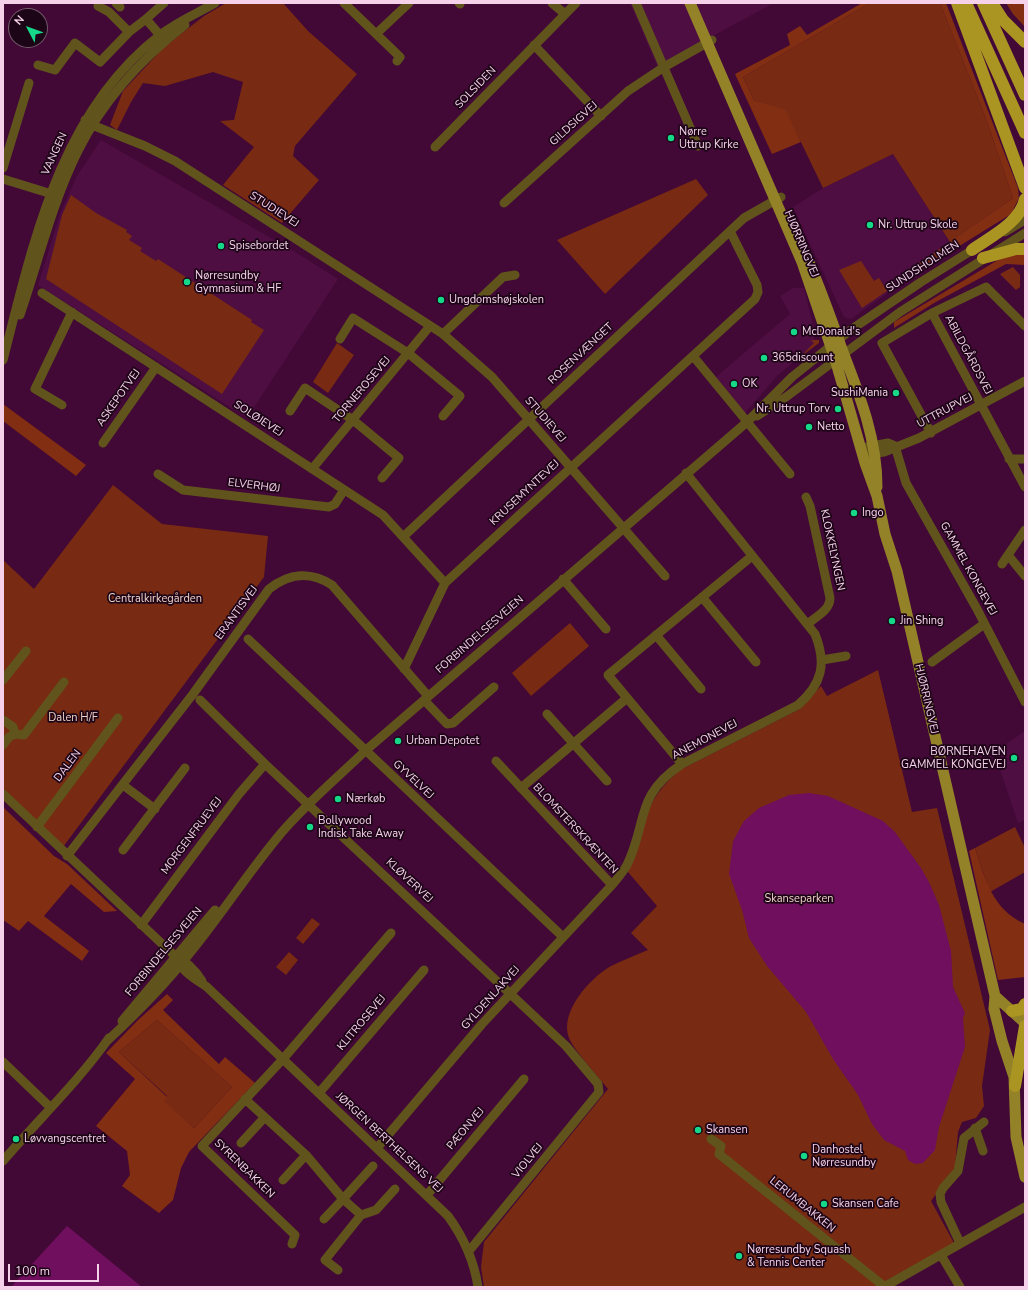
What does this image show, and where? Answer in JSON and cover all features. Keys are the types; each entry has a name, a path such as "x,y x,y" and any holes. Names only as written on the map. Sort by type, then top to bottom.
{"highway":[{"path":"957,3 1025,188"},
{"path":"966,3 1025,132"},
{"path":"983,3 1025,95"},
{"path":"992,3 1002,20 1025,42"},
{"path":"972,250 1012,220 1024,206 1025,199"},
{"path":"983,258 1016,249 1025,249"},
{"path":"1012,1011 1022,1009 1025,1004"},
{"path":"1015,1086 1025,1026"}],"main road":[{"name":"HJØRRINGVEJ","path":"691,3 778,198 816,278 837,349 862,452 877,496 885,534 898,577 995,996 994,1009 997,1022 1013,1073 1015,1086 1016,1137 1025,1177"},
{"name":"HJØRRINGVEJ","path":"837,349 864,411 875,450 877,496"},
{"path":"995,996 1025,1023"}],"street":[{"path":"38,65 55,70 76,43 100,62 129,32 164,3"},
{"path":"344,3 400,57 397,61"},
{"path":"376,34 409,3"},
{"path":"552,3 565,14"},
{"name":"SOLSIDEN","path":"435,147 576,3"},
{"path":"636,3 698,146"},
{"path":"96,4 109,12 129,32"},
{"name":"VANGEN","path":"3,361 27,294 54,195 77,151 89,123 162,38 211,5"},
{"path":"146,19 162,38"},
{"name":"GILDSIGVEJ","path":"504,203 628,91 664,67 709,41"},
{"path":"534,45 601,116"},
{"path":"3,168 29,83"},
{"name":"STUDIEVEJ","path":"89,123 145,146 175,161 443,334 492,377 624,527 665,576"},
{"path":"3,179 54,195"},
{"name":"ROSENVÆNGET","path":"403,537 744,218 778,198"},
{"name":"SUNDSHOLMEN","path":"837,349 920,282 1025,220"},
{"name":"KRUSEMYNTEVEJ","path":"404,669 445,583 755,299 758,292 757,285 730,231"},
{"path":"837,349 900,312 983,258 1025,233"},
{"path":"443,334 503,277 515,275"},
{"path":"932,313 986,287 1025,326"},
{"name":"SOLØJEVEJ","path":"42,293 383,515 445,583"},
{"path":"62,405 35,389 72,312"},
{"name":"ABILDGÅRDSVEJ","path":"931,432 882,343 932,313 1025,487"},
{"path":"340,339 353,318 408,353 460,396 443,416"},
{"name":"TORNEROSEVEJ","path":"312,469 430,326"},
{"name":"FORBINDELSESVEJEN","path":"3,1161 36,1122 51,1108 107,1042 126,1016 180,961 220,904 244,880 283,832 309,804 364,751 747,422 773,394 798,372 837,349"},
{"name":"FORBINDELSESVEJEN","path":"747,422 783,400 804,377 837,349"},
{"path":"693,356 790,474"},
{"name":"ASKEPOTVEJ","path":"103,443 156,367"},
{"name":"UTTRUPVEJ","path":"862,452 889,450 895,446 931,432 1025,381"},
{"path":"290,411 306,388 353,420 399,458 382,478"},
{"path":"773,394 783,400"},
{"name":"GAMMEL KONGEVEJ","path":"895,446 906,483 984,624 1025,702"},
{"path":"1009,459 1025,459"},
{"name":"ELVERHØJ","path":"158,474 183,490 329,507 334,504 344,490"},
{"name":"ANEMONEVEJ","path":"626,866 632,852 644,807 652,793 669,773 682,764 798,705 809,696 821,673 822,660 820,645 808,623 686,474"},
{"name":"KLOKKELYNGEN","path":"806,496 810,506 830,598 830,604 826,610 808,623"},
{"path":"1002,564 1025,530"},
{"path":"1008,555 1025,576"},
{"path":"682,764 608,675 752,556"},
{"name":"ERANTISVEJ","path":"67,856 193,694 269,589 284,580 303,574 323,579 332,585 404,669 443,722 447,724 453,723 494,687"},
{"path":"563,580 606,629"},
{"path":"702,597 756,662"},
{"path":"932,662 984,624"},
{"path":"656,635 701,689"},
{"name":"GYVELVEJ","path":"248,639 364,751 563,937"},
{"path":"3,680 26,651"},
{"path":"822,660 846,656"},
{"path":"3,745 9,737 15,734 24,735 64,682"},
{"name":"BLOMSTERSKRÆNTEN","path":"521,788 627,698"},
{"name":"KLØVERVEJ","path":"200,700 265,764 566,1046 598,1084"},
{"path":"547,714 607,781"},
{"name":"DALEN","path":"37,827 118,718"},
{"path":"3,720 13,727 15,734"},
{"name":"BLOMSTERSKRÆNTEN","path":"496,761 612,885"},
{"name":"MORGENFRUEVEJ","path":"141,925 239,794 265,764"},
{"path":"123,850 185,768"},
{"path":"123,785 154,808"},
{"path":"3,794 67,856"},
{"name":"JØRGEN BERTHELSENS VEJ","path":"67,856 180,961 448,1216 460,1232 469,1252 476,1270 478,1287"},
{"name":"GYLDENLAKVEJ","path":"377,1148 511,993 612,885 626,866"},
{"path":"283,1059 391,933"},
{"name":"KLITROSEVEJ","path":"319,1093 424,970"},
{"name":"SYRENBAKKEN","path":"283,1059 202,1146 295,1235 292,1244"},
{"path":"3,1062 51,1108"},
{"name":"PÆONVEJ","path":"426,1195 524,1079"},
{"name":"VIOLVEJ","path":"469,1252 599,1092 598,1084"},
{"path":"245,1099 306,1155 343,1199 361,1215"},
{"name":"FORBINDELSESVEJEN","path":"3,1169 41,1125 51,1108"},
{"path":"241,1143 264,1118"},
{"path":"960,1242 941,1202 940,1194 943,1188 958,1171 964,1138 984,1122"},
{"path":"975,1128 983,1151"},
{"name":"LERUMBAKKEN","path":"711,1138 721,1146 720,1154 884,1287 1025,1206"},
{"path":"282,1180 306,1155"},
{"path":"324,1219 373,1166"},
{"path":"338,1270 326,1260 361,1215 376,1210 395,1189"},
{"path":"941,1255 960,1287"}],"shaded area":[{"path":"630,3 774,3 657,66"},
{"path":"862,3 870,3 743,77 754,100 786,110 801,142 772,154 735,74 790,45 787,34 800,26 807,35"},
{"path":"940,3 946,3 1018,188 1019,198 1011,214 916,273 915,266 1013,198 985,116"},
{"path":"1006,3 1025,3 1025,27 1013,14"},
{"name":"Nørresundby Gymnasium & HF","path":"101,140 295,252 338,279 247,418 38,285 60,214 77,176"},
{"name":"Nr. Uttrup Skole","path":"893,154 950,242 915,266 916,273 851,319 844,317 793,207 823,188"},
{"path":"1025,253 1025,265 1006,264 934,303 894,328 894,322 1003,257"},
{"path":"793,288 804,288 813,325 815,344 778,375 745,413 724,389 716,377 790,314 780,296"},
{"path":"3,404 86,465 76,476 3,421"},
{"path":"1025,731 1025,820 1018,823 994,752"},
{"path":"809,793 828,796 883,821 895,832 921,868 939,905 951,951 953,987 965,1013 963,1018 965,1047 939,1127 935,1150 923,1163 915,1164 908,1160 905,1151 884,1140 872,1124 858,1095 833,1059 806,1012 767,966 749,938 742,910 729,874 733,841 744,821 759,808 789,795"},
{"path":"3,807 54,856 67,864 117,911 104,912 71,884 44,916 89,951 82,961 28,921 19,931 3,920"},
{"path":"975,848 987,882 998,902 1014,918 1025,924 1025,977 998,980 969,851"},
{"path":"167,994 173,1000 163,1010 219,1064 225,1057 255,1083 189,1152 181,1168 173,1200 159,1213 122,1186 130,1175 127,1151 96,1126 135,1079 106,1053 138,1020","holes":["157,1020 232,1087 194,1128 164,1101 167,1097 119,1052"]},
{"path":"67,1226 142,1287 11,1287"}],"green space":[{"path":"226,3 283,3 308,31 357,74 295,146 293,156 319,180 282,223 223,185 254,147 220,121 234,120 243,82 213,72 165,86 143,83 131,102 117,130 110,125 123,91 163,48 204,16"},
{"path":"870,3 940,3 985,116 1013,198 950,242 893,154 823,188 786,111 754,100 743,77"},
{"path":"696,179 708,195 605,294 557,240"},
{"path":"71,195 96,213 127,230 126,232 132,236 129,240 142,248 140,251 156,261 158,259 252,320 251,322 264,330 222,394 46,279 62,215"},
{"path":"861,261 874,281 879,278 887,291 862,308 839,270"},
{"path":"1013,267 1020,275 1020,287 1016,290 1000,274"},
{"path":"811,340 819,340 819,343 799,358 814,343"},
{"path":"337,343 354,355 328,393 313,382"},
{"path":"113,485 162,524 268,536 264,577 63,847 3,789 3,560 34,589"},
{"path":"570,623 589,646 531,696 512,673"},
{"name":"Skanseparken","path":"878,670 912,812 937,808 990,1030 982,1086 984,1106 976,1118 962,1122 958,1132 955,1168 931,1201 954,1243 876,1287 484,1287 481,1267 484,1242 608,1089 571,1043 567,1028 568,1017 578,997 603,971 648,950 631,933 657,906 628,872 645,816 651,804 668,781 680,770 800,709 821,686 827,696"},
{"path":"1015,827 1025,848 1025,872 990,892 975,848"},
{"path":"312,918 320,924 303,944 296,938"},
{"path":"289,952 298,960 286,975 276,967"},
{"path":"157,1020 232,1087 194,1128 163,1101 167,1096 119,1052"}],"place":[{"name":"Nørre Uttrup Kirke","path":"671,138"},
{"name":"Nr. Uttrup Skole","path":"870,225"},
{"name":"Spisebordet","path":"221,246"},
{"name":"Nørresundby Gymnasium & HF","path":"187,282"},
{"name":"Ungdomshøjskolen","path":"441,300"},
{"name":"McDonald's","path":"794,332"},
{"name":"365discount","path":"764,358"},
{"name":"OK","path":"734,384"},
{"name":"SushiMania","path":"896,393"},
{"name":"Nr. Uttrup Torv","path":"838,409"},
{"name":"Netto","path":"809,427"},
{"name":"Ingo","path":"854,513"},
{"name":"Jin Shing","path":"892,621"},
{"name":"Urban Depotet","path":"398,741"},
{"name":"BØRNEHAVEN GAMMEL KONGEVEJ","path":"1014,758"},
{"name":"Nærkøb","path":"338,799"},
{"name":"Bollywood Indisk Take Away","path":"310,827"},
{"name":"Skansen","path":"698,1130"},
{"name":"Løvvangscentret","path":"16,1139"},
{"name":"Danhostel Nørresundby","path":"804,1156"},
{"name":"Skansen Cafe","path":"824,1204"},
{"name":"Nørresundby Squash & Tennis Center","path":"739,1256"}],"park label":[{"name":"Centralkirkegården","path":"155,599"},
{"name":"Dalen H/F","path":"73,718"}]}
